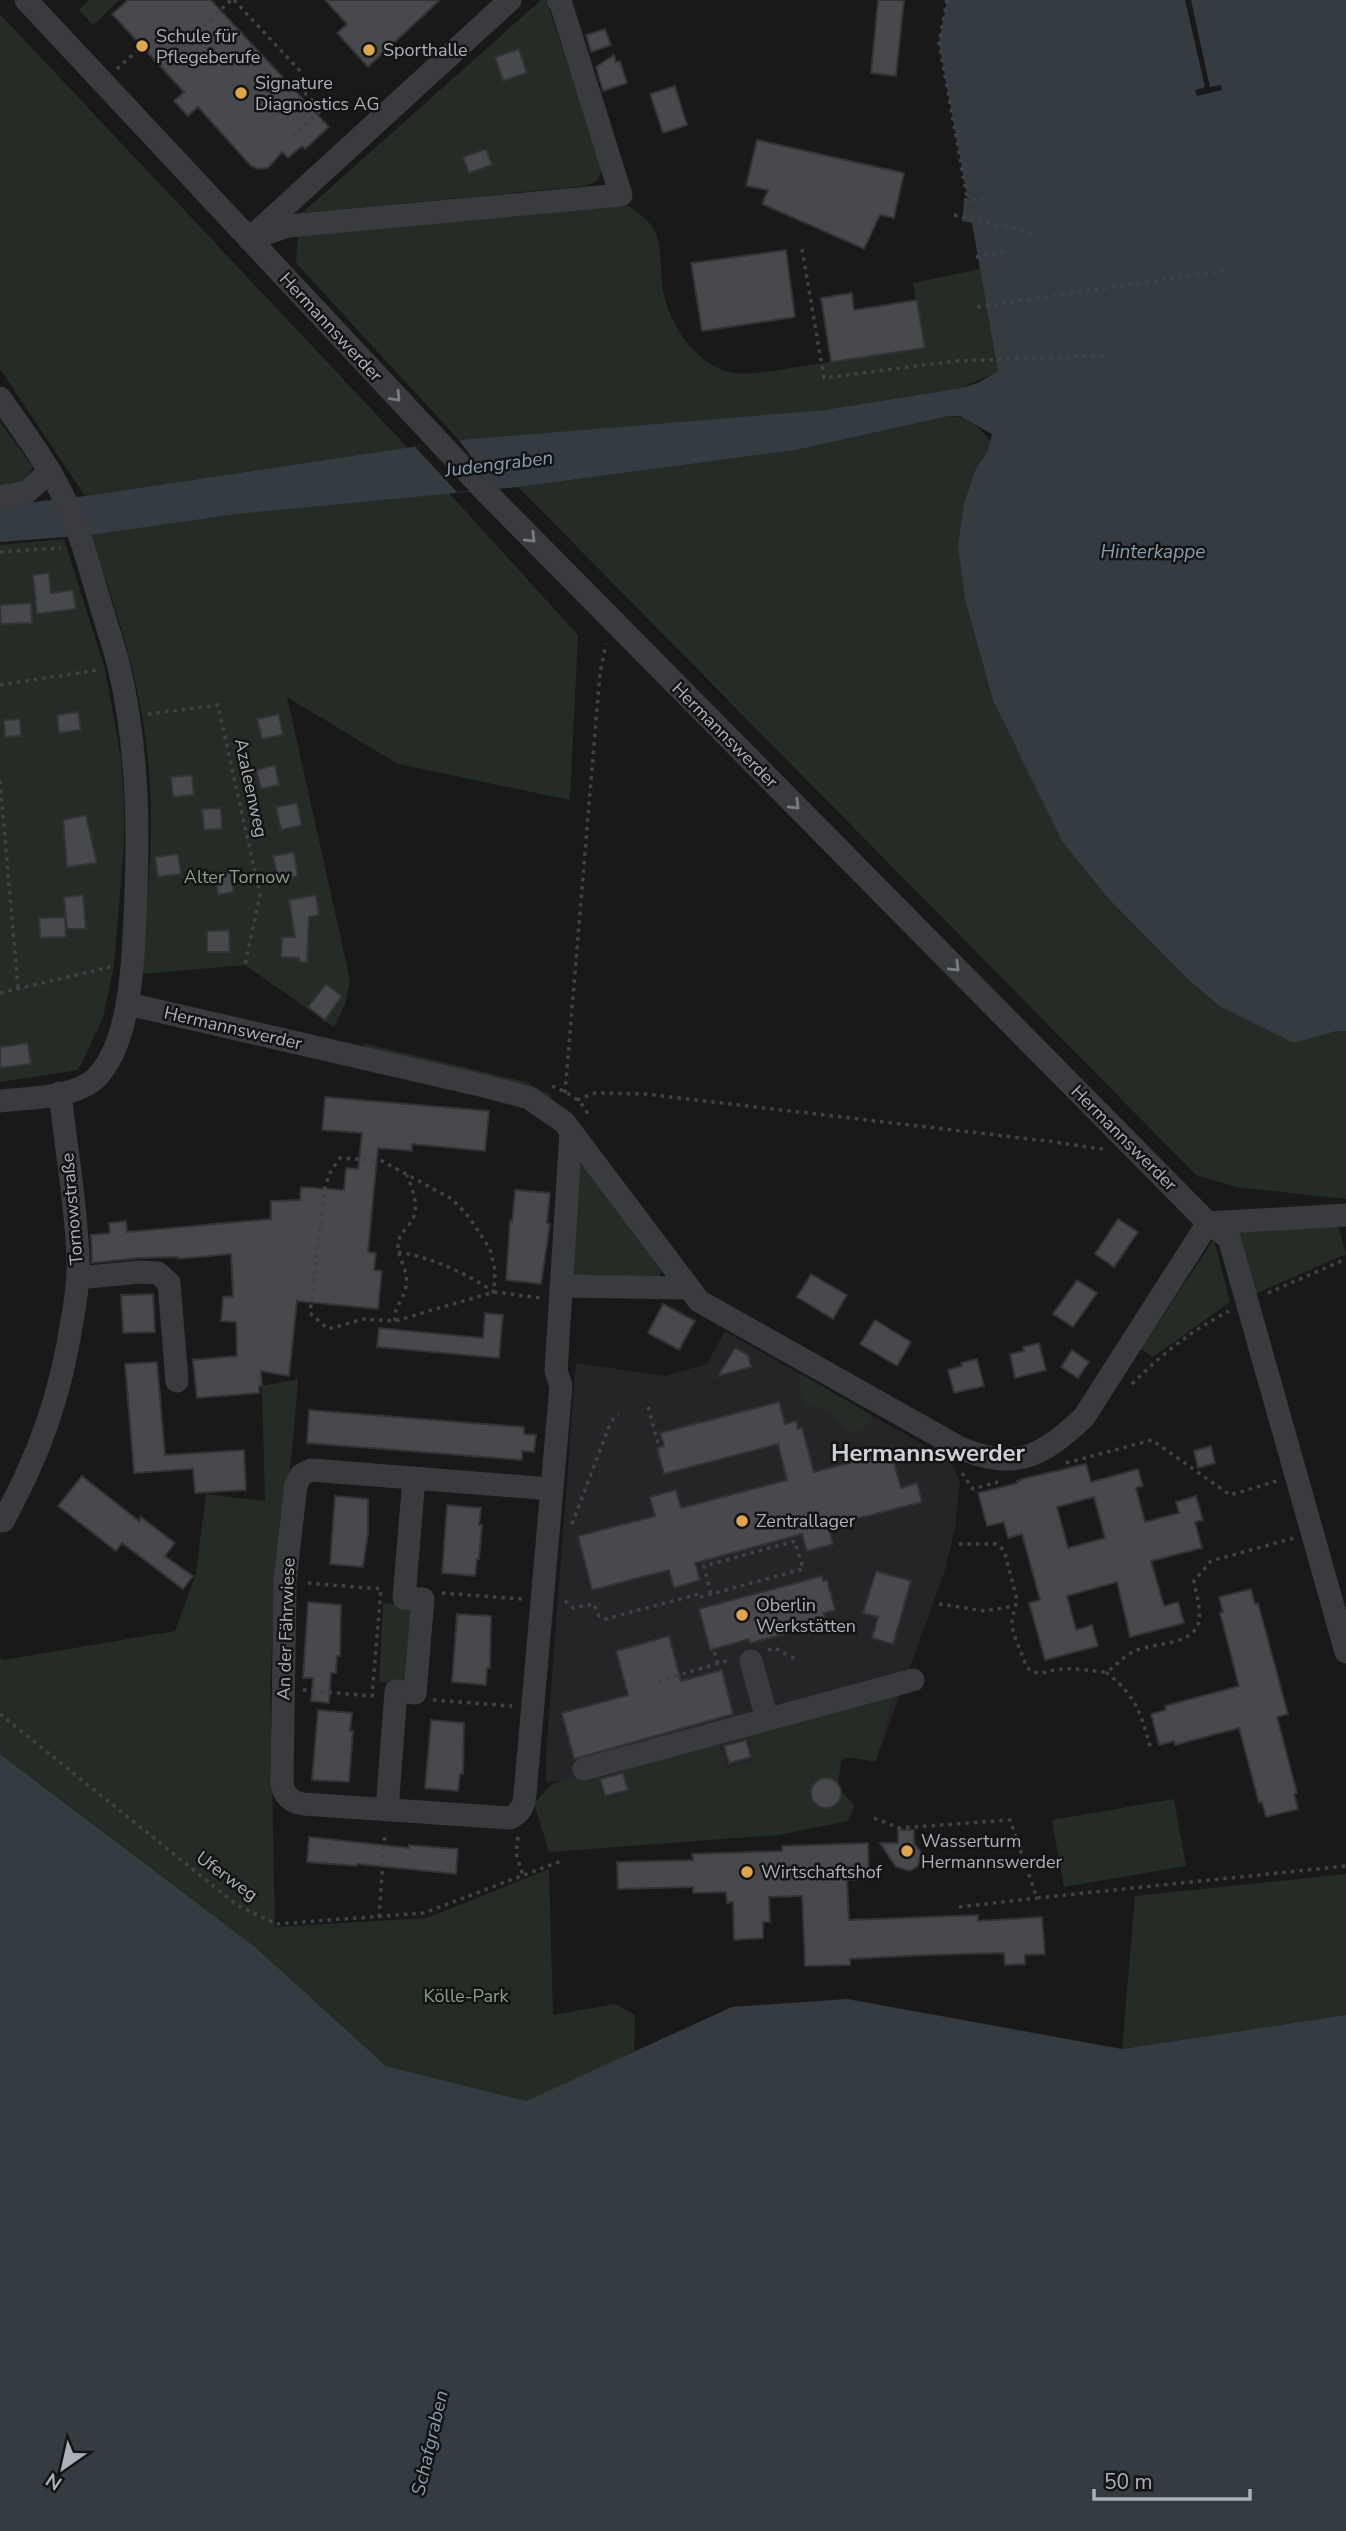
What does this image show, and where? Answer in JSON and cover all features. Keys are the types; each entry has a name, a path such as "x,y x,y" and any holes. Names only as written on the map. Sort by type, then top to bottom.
{"street":[{"name":"Hermannswerder","path":"26,0 484,490 1208,1223 1084,1418 1057,1443 1039,1453 1020,1459 999,1460 977,1456 699,1301 564,1122 529,1098 128,1004"},
{"path":"249,239 510,0"},
{"path":"249,239 288,226 621,195 558,0"},
{"path":"0,398 50,471 80,537 119,667 136,785 136,906 128,1004 121,1029 98,1076 75,1091 0,1101"},
{"path":"0,497 27,492 50,471"},
{"name":"Tornowstraße","path":"3,1521 25,1481 47,1427 65,1366 78,1278 60,1093"},
{"path":"522,1809 533,1708 553,1599 552,1489 561,1387 556,1371 570,1132"},
{"path":"1208,1223 1346,1215"},
{"path":"1208,1223 1229,1238 1346,1652"},
{"path":"78,1278 140,1272 158,1273 169,1283 177,1381"},
{"path":"561,1293 689,1288"},
{"name":"An der Fährwiese","path":"522,1809 510,1818 303,1804 287,1796 282,1783 285,1581 296,1485 301,1475 311,1470 552,1489"},
{"path":"387,1810 396,1691 415,1693 423,1599 404,1598 414,1478"},
{"path":"751,1661 767,1719"},
{"path":"584,1769 913,1680"}],"path":[{"path":"191,38 232,0 300,71 304,92 321,110 293,136"},
{"path":"947,0 939,43 967,201 991,200"},
{"path":"103,82 142,46"},
{"path":"954,215 1032,233"},
{"path":"802,249 824,378 954,361 1104,356"},
{"path":"976,257 1004,252"},
{"path":"977,306 1229,270"},
{"path":"0,552 57,548"},
{"path":"553,1112 566,1092 600,673 608,639 609,617"},
{"path":"0,685 97,670"},
{"name":"Azaleenweg","path":"128,718 218,705 260,895 245,965"},
{"path":"0,781 19,988"},
{"path":"0,993 114,966 132,967"},
{"path":"577,1100 596,1093 645,1094 1047,1141 1102,1149 1112,1158"},
{"path":"494,1292 495,1270 490,1249 470,1217 452,1199 382,1161 340,1158 325,1186 310,1313 328,1329 364,1319 395,1321 494,1292 561,1293"},
{"path":"395,1321 394,1312 402,1300 406,1286 405,1265 398,1252 399,1240 416,1213 417,1206 407,1174"},
{"path":"398,1252 448,1266 494,1292"},
{"path":"1125,1392 1163,1354 1201,1326 1247,1302 1346,1259"},
{"path":"648,1407 659,1447"},
{"path":"569,1531 608,1429 613,1419 619,1415"},
{"path":"1057,1465 1153,1440 1230,1495 1296,1476"},
{"path":"1069,1462 1077,1451"},
{"path":"973,1489 1009,1478"},
{"path":"1106,1672 1127,1655 1188,1637 1196,1630 1199,1620 1195,1581 1211,1562 1312,1533"},
{"path":"423,1599 423,1591 553,1599 573,1608 594,1604 599,1616 605,1619 711,1594 803,1569 795,1541 704,1566 711,1594"},
{"path":"959,1544 996,1544 1004,1550 1017,1600 1014,1606 1013,1632 1027,1668 1039,1674 1058,1668 1106,1672 1129,1693 1141,1712 1152,1749"},
{"path":"283,1689 372,1696 380,1588 285,1581"},
{"path":"939,1604 985,1611 1014,1606"},
{"path":"712,1644 718,1664"},
{"path":"415,1693 415,1699 533,1708"},
{"name":"Uferweg","path":"0,1714 237,1905 276,1924 424,1913 561,1861"},
{"path":"522,1809 516,1853 523,1876"},
{"path":"379,1917 387,1810"},
{"path":"874,1818 899,1828 1010,1820 1037,1898"},
{"path":"959,1907 1346,1867"}],"shaded area":[{"name":"Oberlin Werkstätten","path":"725,1331 950,1460 960,1482 955,1528 945,1570 880,1750 593,1824 589,1780 546,1782 576,1363 665,1376 707,1364"}],"green space":[{"path":"89,0 120,0 93,25 79,10"},
{"path":"541,0 546,0 603,169 597,181 585,186 302,213"},
{"path":"0,14 408,448 85,496 0,369"},
{"path":"628,206 648,222 658,238 664,297 675,325 693,349 716,367 729,372 756,373 924,348 913,283 980,269 999,371 961,388 824,410 459,440 296,263 298,234"},
{"path":"949,416 973,423 991,442 1336,1031 1346,1031 1346,1199 1236,1187 1196,1175 518,487 796,450"},
{"path":"0,422 33,467 24,482 0,489"},
{"name":"Alter Tornow","path":"449,493 578,635 570,800 398,764 287,697 350,980 345,1005 334,1027 245,965 141,974 150,854 149,765 130,659 91,535 236,514"},
{"path":"64,539 105,669 121,758 124,846 114,966 103,1018 78,1070 0,1082 0,545"},
{"path":"363,1043 526,1082 552,1096 549,1102 368,1052"},
{"path":"585,1165 662,1268 659,1278 572,1280 579,1168"},
{"path":"1338,1225 1346,1254 1255,1294 1237,1227"},
{"path":"1214,1239 1230,1302 1153,1357 1141,1349"},
{"path":"801,1374 873,1416 868,1424 857,1432 852,1432 828,1412 807,1404 800,1390"},
{"name":"Kölle-Park","path":"298,1379 292,1453 276,1567 270,1686 275,1927 427,1918 549,1869 553,2015 615,2004 635,2015 634,2052 526,2101 386,2066 255,1947 0,1754 0,1657 3,1660 175,1631 196,1573 206,1494 265,1501 262,1386"},
{"path":"383,1603 418,1606 414,1685 379,1682"},
{"path":"894,1692 876,1762 842,1756 838,1783 824,1778 814,1784 811,1790 813,1801 826,1808 838,1802 842,1792 855,1806 848,1821 778,1835 549,1852 534,1803 552,1784 596,1772 603,1798 629,1792 623,1765 718,1740 726,1769 754,1761 747,1732"},
{"path":"1174,1799 1186,1866 1064,1887 1052,1820"},
{"path":"1346,1874 1346,2015 1122,2049 1135,1896"}],"water":[{"name":"Hinterkappe","path":"947,0 1346,0 1346,1031 1336,1031 1294,1043 1221,1007 1191,982 1109,899 1062,841 993,700 965,599 958,545 964,504 975,471 988,450 992,434 960,416 949,416 796,450 518,487 237,514 91,535 0,542 0,506 85,496 459,440 824,410 978,383 998,371 972,223 962,221 964,202 968,201 939,43"},
{"name":"Schafgraben","path":"0,1754 255,1947 386,2066 526,2101 732,2007 847,1999 1122,2049 1346,2015 1346,2531 0,2531"}],"pier":[{"path":"1185,0 1191,0 1210,87 1221,85 1222,90 1197,96 1195,90 1205,87"},
{"path":"459,440 495,489 457,492 415,447"}],"building":[{"name":"Signature Diagnostics AG","path":"128,0 211,0 329,127 305,149 302,146 288,158 282,152 268,168 258,169 251,166 198,107 188,116 174,101 184,92 112,14"},
{"name":"Sporthalle","path":"325,0 440,0 368,67 337,33 347,24"},
{"path":"878,0 904,0 896,76 871,73"},
{"path":"605,29 611,45 591,52 586,35"},
{"path":"519,49 527,73 503,81 495,57"},
{"path":"614,55 616,62 620,61 627,83 603,91 596,67"},
{"path":"675,86 687,125 663,133 650,94"},
{"path":"757,140 904,173 894,218 880,215 864,249 762,204 768,190 746,186"},
{"path":"486,149 492,165 469,173 463,157"},
{"path":"786,250 795,317 702,331 691,263"},
{"path":"852,293 854,310 917,300 925,348 831,362 821,298"},
{"path":"49,573 51,593 73,590 76,609 37,614 33,575"},
{"path":"31,603 32,623 1,624 0,605"},
{"path":"78,712 81,730 59,733 57,715"},
{"path":"279,714 283,735 262,739 257,719"},
{"path":"20,719 21,736 5,737 4,720"},
{"path":"275,765 279,785 261,789 256,770"},
{"path":"192,775 194,795 173,797 171,777"},
{"path":"297,803 302,825 281,830 276,807"},
{"path":"221,808 222,829 204,830 202,809"},
{"path":"86,815 97,863 67,867 63,820"},
{"path":"294,852 298,876 278,880 273,856"},
{"path":"178,854 181,874 158,877 155,857"},
{"path":"230,871 234,892 218,895 215,873"},
{"path":"83,895 86,929 67,929 64,897"},
{"path":"316,895 319,915 309,917 307,962 300,962 299,958 281,957 282,937 295,937 289,900"},
{"path":"65,917 66,937 40,938 39,918"},
{"path":"229,930 230,952 207,952 207,931"},
{"path":"326,984 342,996 325,1020 308,1007"},
{"path":"28,1043 31,1064 0,1068 0,1047"},
{"path":"325,1097 489,1111 485,1151 412,1144 412,1151 378,1148 368,1252 376,1253 374,1270 382,1271 378,1309 297,1301 289,1376 261,1371 262,1386 259,1386 259,1393 197,1398 193,1360 237,1356 236,1322 221,1321 223,1297 233,1296 231,1254 92,1263 91,1235 110,1233 109,1223 126,1221 127,1232 271,1219 271,1201 300,1200 301,1187 344,1190 346,1168 358,1169 362,1133 322,1130"},
{"path":"515,1190 550,1193 547,1223 550,1224 541,1284 506,1280"},
{"path":"1118,1219 1138,1232 1114,1267 1095,1254"},
{"path":"811,1274 847,1295 833,1319 797,1297"},
{"path":"1077,1280 1097,1293 1073,1327 1053,1314"},
{"path":"153,1294 155,1332 123,1333 121,1295"},
{"path":"663,1304 695,1321 679,1350 648,1333"},
{"path":"485,1313 503,1315 499,1358 377,1347 379,1328 483,1338"},
{"path":"875,1320 911,1342 897,1366 860,1344"},
{"path":"1039,1343 1046,1370 1015,1378 1010,1354 1024,1351 1023,1347"},
{"path":"735,1348 748,1355 751,1367 718,1376"},
{"path":"1072,1350 1089,1362 1078,1378 1061,1367"},
{"path":"977,1359 984,1386 954,1393 948,1370"},
{"path":"157,1362 165,1455 244,1450 246,1490 195,1493 193,1469 134,1473 125,1364"},
{"name":"Zentrallager","path":"779,1402 785,1424 796,1421 798,1429 802,1428 814,1472 891,1452 901,1488 917,1483 922,1502 828,1526 833,1544 807,1551 802,1534 695,1563 700,1580 674,1588 669,1570 592,1590 578,1536 655,1516 650,1497 676,1490 681,1508 787,1480 778,1444 664,1474 657,1448 664,1446 660,1433"},
{"path":"309,1410 524,1427 524,1434 536,1435 534,1452 522,1451 522,1460 307,1443"},
{"path":"1211,1446 1215,1463 1198,1468 1194,1451"},
{"path":"1086,1464 1091,1482 1138,1469 1143,1486 1136,1488 1145,1522 1179,1513 1176,1502 1196,1496 1203,1520 1195,1522 1202,1548 1151,1561 1164,1606 1178,1602 1184,1623 1130,1637 1117,1582 1067,1596 1076,1630 1092,1625 1098,1646 1045,1660 1029,1603 1040,1600 1022,1534 1008,1538 1004,1522 987,1526 978,1493 1018,1483 1017,1481","holes":["1094,1497 1105,1538 1068,1548 1057,1507"]},
{"path":"82,1476 139,1521 141,1517 175,1543 165,1556 193,1576 183,1589 122,1543 116,1551 58,1506"},
{"path":"335,1496 368,1499 368,1533 363,1567 330,1564"},
{"path":"447,1505 481,1508 479,1559 475,1576 442,1573"},
{"path":"876,1571 911,1581 893,1644 872,1638 878,1617 863,1613"},
{"path":"822,1576 823,1581 827,1580 835,1610 824,1613 825,1618 795,1626 796,1631 750,1643 749,1639 710,1650 699,1609"},
{"path":"1251,1589 1255,1604 1258,1603 1288,1714 1277,1717 1297,1793 1294,1794 1298,1809 1266,1817 1262,1802 1259,1803 1239,1728 1175,1745 1174,1741 1159,1745 1151,1714 1166,1710 1165,1706 1239,1686 1220,1613 1223,1612 1219,1597"},
{"path":"308,1602 341,1605 340,1656 337,1656 336,1673 331,1673 329,1703 311,1701 313,1678 303,1678"},
{"path":"457,1614 491,1616 490,1668 487,1668 486,1685 452,1682"},
{"path":"669,1636 681,1681 722,1670 733,1714 574,1759 562,1713 628,1695 616,1651"},
{"path":"318,1710 352,1713 349,1782 312,1780"},
{"path":"431,1720 464,1723 463,1774 460,1774 458,1791 425,1788"},
{"path":"746,1740 751,1757 729,1763 724,1746"},
{"path":"623,1773 628,1790 605,1796 600,1779"},
{"path":"826,1778 837,1782 841,1793 837,1804 826,1808 815,1804 811,1793 815,1782"},
{"name":"Wasserturm Hermannswerder","path":"898,1830 914,1830 914,1843 921,1852 918,1866 910,1871 896,1867 880,1843 898,1843"},
{"path":"309,1837 409,1848 409,1845 458,1849 456,1874 307,1862"},
{"path":"868,1843 869,1879 847,1880 849,1920 978,1915 978,1921 1042,1917 1045,1954 1025,1955 1025,1964 1005,1965 1004,1953 850,1959 850,1965 805,1966 802,1896 769,1897 770,1922 763,1922 763,1938 734,1940 733,1902 727,1903 726,1892 693,1893 693,1887 618,1889 617,1862 693,1860 692,1854 782,1851 782,1846"}],"place":[{"name":"Schule für Pflegeberufe","path":"142,46"},
{"name":"Sporthalle","path":"369,50"},
{"name":"Signature Diagnostics AG","path":"241,93"},
{"name":"Zentrallager","path":"742,1521"},
{"name":"Oberlin Werkstätten","path":"742,1615"},
{"name":"Wasserturm Hermannswerder","path":"907,1851"},
{"name":"Wirtschaftshof","path":"747,1872"}],"district":[{"name":"Hermannswerder","path":"928,1453"}],"water label":[{"name":"Judengraben","path":"499,464"}]}
